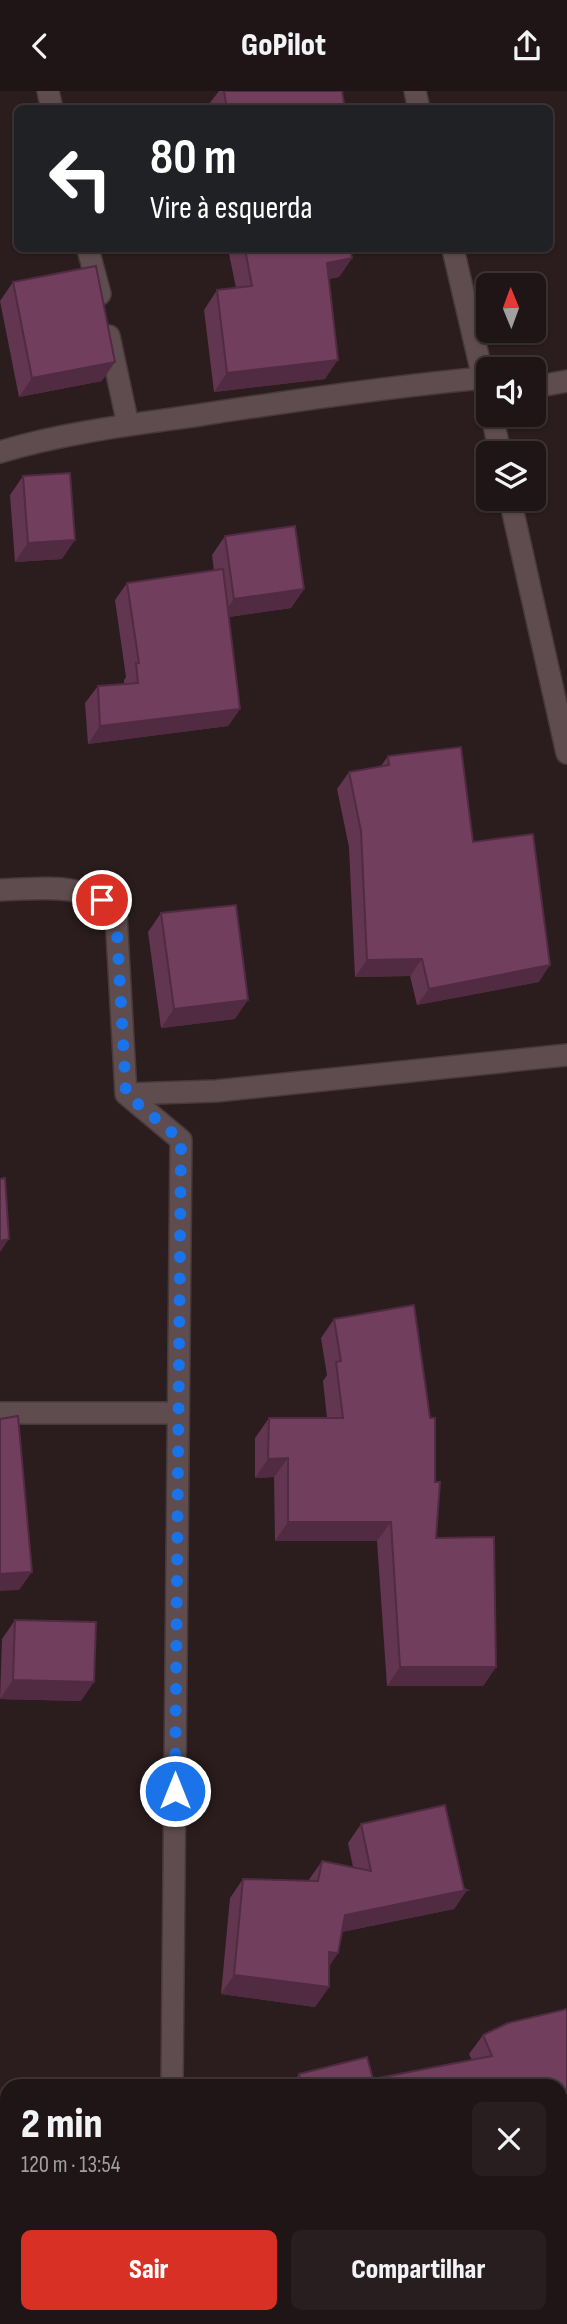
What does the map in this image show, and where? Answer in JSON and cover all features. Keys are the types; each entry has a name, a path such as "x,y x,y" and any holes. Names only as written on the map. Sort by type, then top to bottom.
{"street":[{"path":"89,252 128,425"},
{"path":"454,252 479,357"},
{"path":"546,385 567,381"},
{"path":"0,452 27,443 128,425 401,386 476,391"},
{"path":"513,511 567,754"},
{"path":"0,890 86,891 102,900 116,914 126,1094 181,1140 172,2079"},
{"path":"126,1094 216,1091 567,1055"},
{"path":"0,1413 178,1413"}],"building":[{"path":"224,91 342,91 344,105 226,105"},
{"path":"246,252 351,252 352,258 327,263 338,360 227,373 217,290 252,286"},
{"path":"96,266 115,362 32,378 13,282"},
{"path":"70,473 75,540 28,543 23,476"},
{"path":"295,526 304,589 234,599 225,536"},
{"path":"223,569 240,709 100,726 98,686 138,683 136,663 139,663 127,583"},
{"path":"461,747 473,842 533,834 550,965 429,989 422,959 367,960 361,831 349,772 389,765 388,756"},
{"path":"236,905 248,1000 174,1009 161,913"},
{"path":"5,1178 9,1239 0,1241 0,1179"},
{"path":"414,1305 430,1418 435,1418 435,1482 440,1482 436,1538 494,1537 496,1667 400,1667 391,1522 288,1522 288,1458 268,1459 269,1418 343,1418 336,1362 341,1361 334,1319"},
{"path":"18,1416 32,1572 0,1574 0,1419"},
{"path":"15,1620 96,1622 94,1682 13,1680"},
{"path":"445,1805 464,1889 467,1890 345,1915 338,1953 329,1952 329,1987 234,1975 243,1879 318,1881 322,1861 371,1871 361,1824"},
{"path":"567,2009 567,2079 373,2079 492,2056 483,2035 508,2023"},
{"path":"367,2057 373,2079 300,2079 299,2074"}],"route":[{"path":"102,900 116,914 126,1094 181,1140 175,1791"}]}
